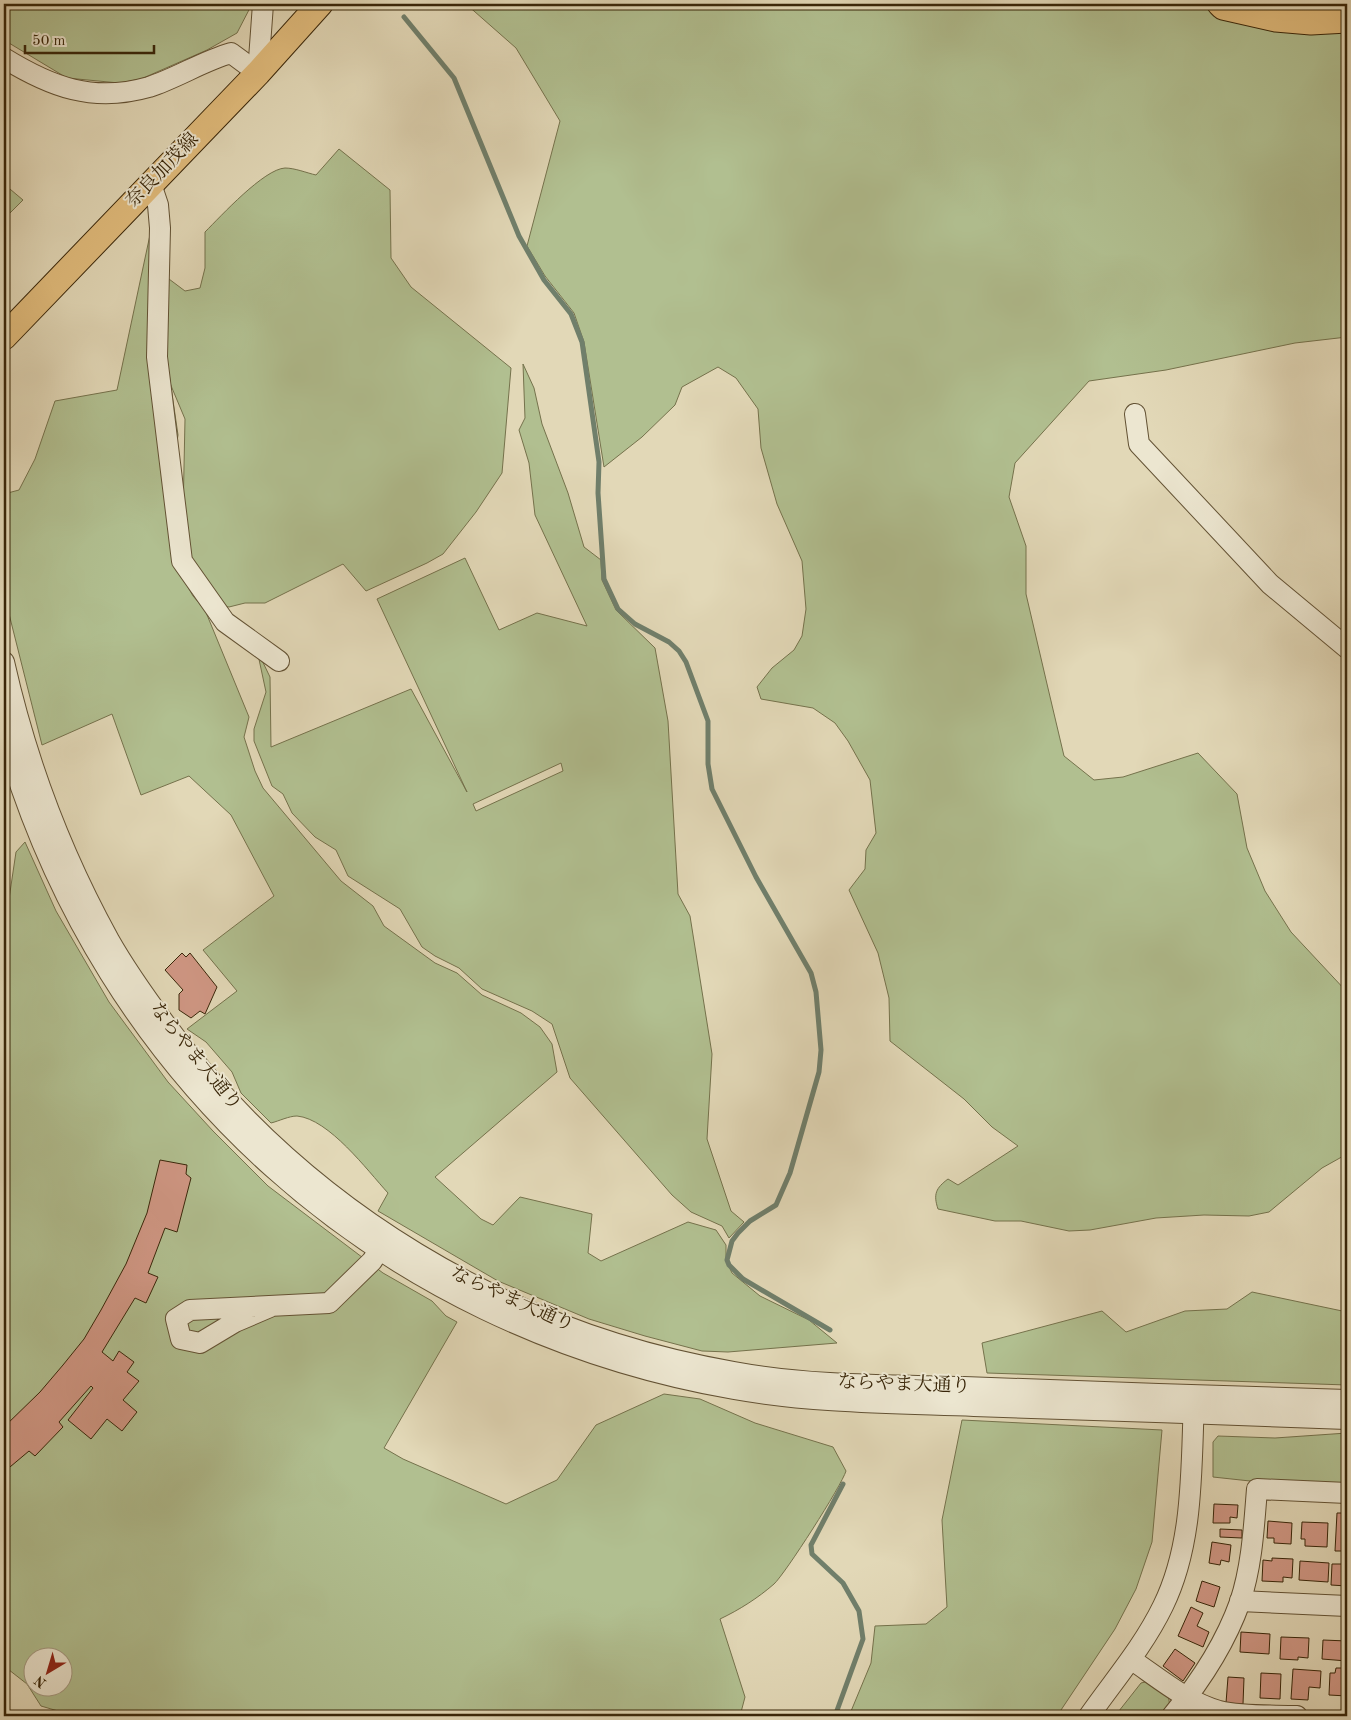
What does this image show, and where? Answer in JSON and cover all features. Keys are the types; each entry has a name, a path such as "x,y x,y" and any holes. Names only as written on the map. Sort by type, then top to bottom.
{"main road":[{"name":"奈良加茂線","path":"4,337 258,73 320,4"},
{"path":"1220,4 1276,20 1311,22 1347,20"}],"street":[{"path":"258,73 263,4"},
{"path":"4,58 44,82 69,90 90,93 117,94 150,86 213,58 231,53 258,73"},
{"path":"150,184 158,205 160,228 157,357 182,561 224,622 279,661"},
{"path":"1135,414 1139,444 1270,584 1347,648"},
{"name":"ならやま大通り","path":"4,662 29,758 58,836 111,943 140,989 192,1059 228,1101 277,1150 305,1175 389,1237 444,1270 530,1312 612,1342 790,1388"},
{"name":"ならやま大通り","path":"4,733 14,768 57,877 76,917 124,997 178,1070 233,1132 294,1188 379,1250 448,1291 527,1328 601,1357 686,1380 790,1388 1194,1404 1347,1418"},
{"path":"270,1307 329,1303 372,1260 379,1250"},
{"name":"ならやま大通り","path":"1194,1404 1347,1400"},
{"path":"1089,1716 1132,1660 1164,1604 1174,1581 1183,1549 1190,1496 1194,1404"},
{"path":"1172,1716 1213,1660 1240,1601 1253,1543 1257,1489 1347,1493"},
{"path":"1240,1601 1347,1606"},
{"path":"1132,1660 1187,1698 1222,1711 1297,1716"}],"green space":[{"path":"4,4 252,4 237,33 207,50 141,79 119,83 67,78 4,40"},
{"path":"466,4 1211,4 1347,25 1347,337 1295,343 1166,370 1089,381 1015,463 1009,497 1026,546 1026,594 1064,756 1094,780 1123,777 1198,753 1237,794 1247,848 1265,891 1291,932 1347,992 1347,1154 1322,1168 1269,1212 1249,1216 1204,1215 1156,1218 1090,1230 1069,1231 1021,1221 995,1221 938,1209 936,1195 938,1188 948,1179 958,1185 1018,1146 992,1127 964,1099 890,1041 889,998 878,953 849,890 865,869 866,850 876,833 870,780 848,741 835,723 813,708 761,699 757,687 772,668 794,650 802,636 806,609 802,561 777,504 761,448 758,409 736,378 718,367 682,387 675,405 642,437 604,467 584,342 574,313 545,276 527,246 560,121 516,48"},
{"path":"339,149 390,190 391,258 411,287 511,368 502,473 476,512 443,554 427,563 366,591 343,564 265,603 245,603 229,607 215,605 193,579 183,516 185,419 164,369 165,276 185,291 200,288 205,268 205,232 221,215 255,184 276,170 285,168 316,175"},
{"path":"4,184 23,200 4,219"},
{"path":"154,216 155,277 178,435 175,454 177,568 193,596 205,610 249,717 244,737 255,771 263,788 341,881 373,906 384,926 435,963 457,973 482,995 521,1013 540,1027 552,1044 557,1072 435,1177 481,1219 493,1225 520,1197 592,1214 588,1253 601,1261 688,1222 716,1230 726,1245 726,1260 732,1273 760,1296 809,1320 837,1343 728,1352 702,1351 589,1319 498,1281 378,1211 388,1193 347,1147 322,1126 309,1119 294,1116 271,1123 241,1093 232,1072 206,1042 187,1029 237,991 203,950 274,896 231,815 189,776 141,795 112,714 42,745 4,594 4,494 19,490 35,459 55,401 117,390"},
{"path":"523,364 534,388 542,424 568,493 584,547 601,560 602,580 616,610 655,648 668,721 678,894 690,916 712,1054 707,1139 731,1211 744,1222 729,1238 722,1226 691,1212 672,1195 570,1078 552,1024 532,1011 482,989 459,968 422,947 400,909 348,876 336,850 315,837 292,813 283,794 272,786 254,741 254,729 266,692 257,650 270,677 271,747 411,689 467,792 377,599 465,558 499,630 537,613 587,626 535,515 529,463 519,430 525,418","holes":["561,763 563,771 476,811 473,804"]},
{"path":"25,842 56,911 109,1002 168,1082 213,1131 268,1186 383,1273 432,1301 446,1316 457,1322 384,1448 403,1459 506,1504 557,1480 596,1425 664,1394 700,1399 755,1423 833,1447 846,1471 835,1493 801,1548 774,1584 748,1603 720,1619 745,1697 740,1716 75,1716 41,1706 36,1698 72,1698 72,1648 22,1648 22,1680 4,1666 4,898 9,899 16,852"},
{"path":"1252,1292 1347,1312 1347,1385 987,1373 982,1343 1102,1311 1126,1332 1185,1311 1227,1309"},
{"path":"962,1420 1162,1430 1152,1542 1136,1589 1115,1629 1057,1716 849,1716 871,1663 875,1626 926,1624 947,1607 942,1520"},
{"path":"1347,1433 1347,1485 1250,1481 1213,1477 1213,1442 1218,1436 1275,1438"},
{"path":"1149,1681 1168,1694 1170,1707 1163,1716 1115,1716 1141,1683"}],"building":[{"path":"182,953 186,957 190,953 217,987 205,1014 200,1011 191,1018 179,1010 179,994 183,990 165,970"},
{"path":"160,1160 187,1165 186,1174 191,1178 177,1232 165,1228 148,1273 158,1277 146,1303 135,1298 102,1352 113,1361 119,1351 134,1362 127,1372 139,1381 123,1400 137,1412 122,1431 107,1419 91,1439 68,1420 93,1388 91,1386 59,1422 63,1427 35,1456 29,1451 4,1472 4,1427 40,1392 63,1365 84,1339 101,1310 126,1264 147,1213"},
{"path":"1214,1504 1238,1505 1237,1518 1230,1517 1230,1523 1213,1523"},
{"path":"1337,1513 1347,1513 1347,1551 1335,1551"},
{"path":"1268,1521 1292,1523 1291,1544 1274,1543 1274,1538 1267,1538"},
{"path":"1302,1522 1328,1523 1327,1547 1305,1546 1305,1539 1301,1539"},
{"path":"1220,1529 1242,1530 1242,1538 1220,1537"},
{"path":"1212,1542 1231,1545 1229,1562 1221,1560 1220,1565 1209,1563"},
{"path":"1272,1558 1293,1559 1292,1578 1283,1577 1283,1582 1262,1581 1263,1560 1272,1561"},
{"path":"1300,1561 1329,1563 1328,1582 1299,1580"},
{"path":"1332,1564 1347,1564 1347,1586 1331,1585"},
{"path":"1202,1581 1220,1587 1214,1607 1196,1601"},
{"path":"1191,1607 1203,1613 1197,1626 1209,1632 1203,1647 1178,1636"},
{"path":"1241,1632 1270,1634 1269,1654 1240,1652"},
{"path":"1281,1637 1309,1638 1308,1658 1298,1657 1298,1660 1280,1659"},
{"path":"1323,1640 1347,1641 1347,1661 1322,1659"},
{"path":"1175,1649 1195,1663 1183,1681 1163,1666"},
{"path":"1336,1668 1347,1668 1347,1696 1329,1695 1330,1673 1335,1673"},
{"path":"1293,1669 1321,1671 1320,1688 1309,1687 1308,1700 1291,1699"},
{"path":"1261,1673 1281,1674 1280,1699 1260,1698"},
{"path":"1228,1677 1244,1678 1243,1704 1226,1703"}],"waterway":[{"path":"404,17 454,78 519,236 544,280 571,314 582,342 599,462 598,493 604,579 618,609 635,624 669,642 679,651 686,662 708,721 708,764 712,789 756,877 811,973 816,992 821,1050 819,1072 790,1173 776,1205 750,1221 738,1233 732,1241 727,1260 729,1265 743,1279 830,1330"},
{"path":"835,1716 863,1639 859,1611 843,1583 812,1554 811,1545 843,1484"}]}
